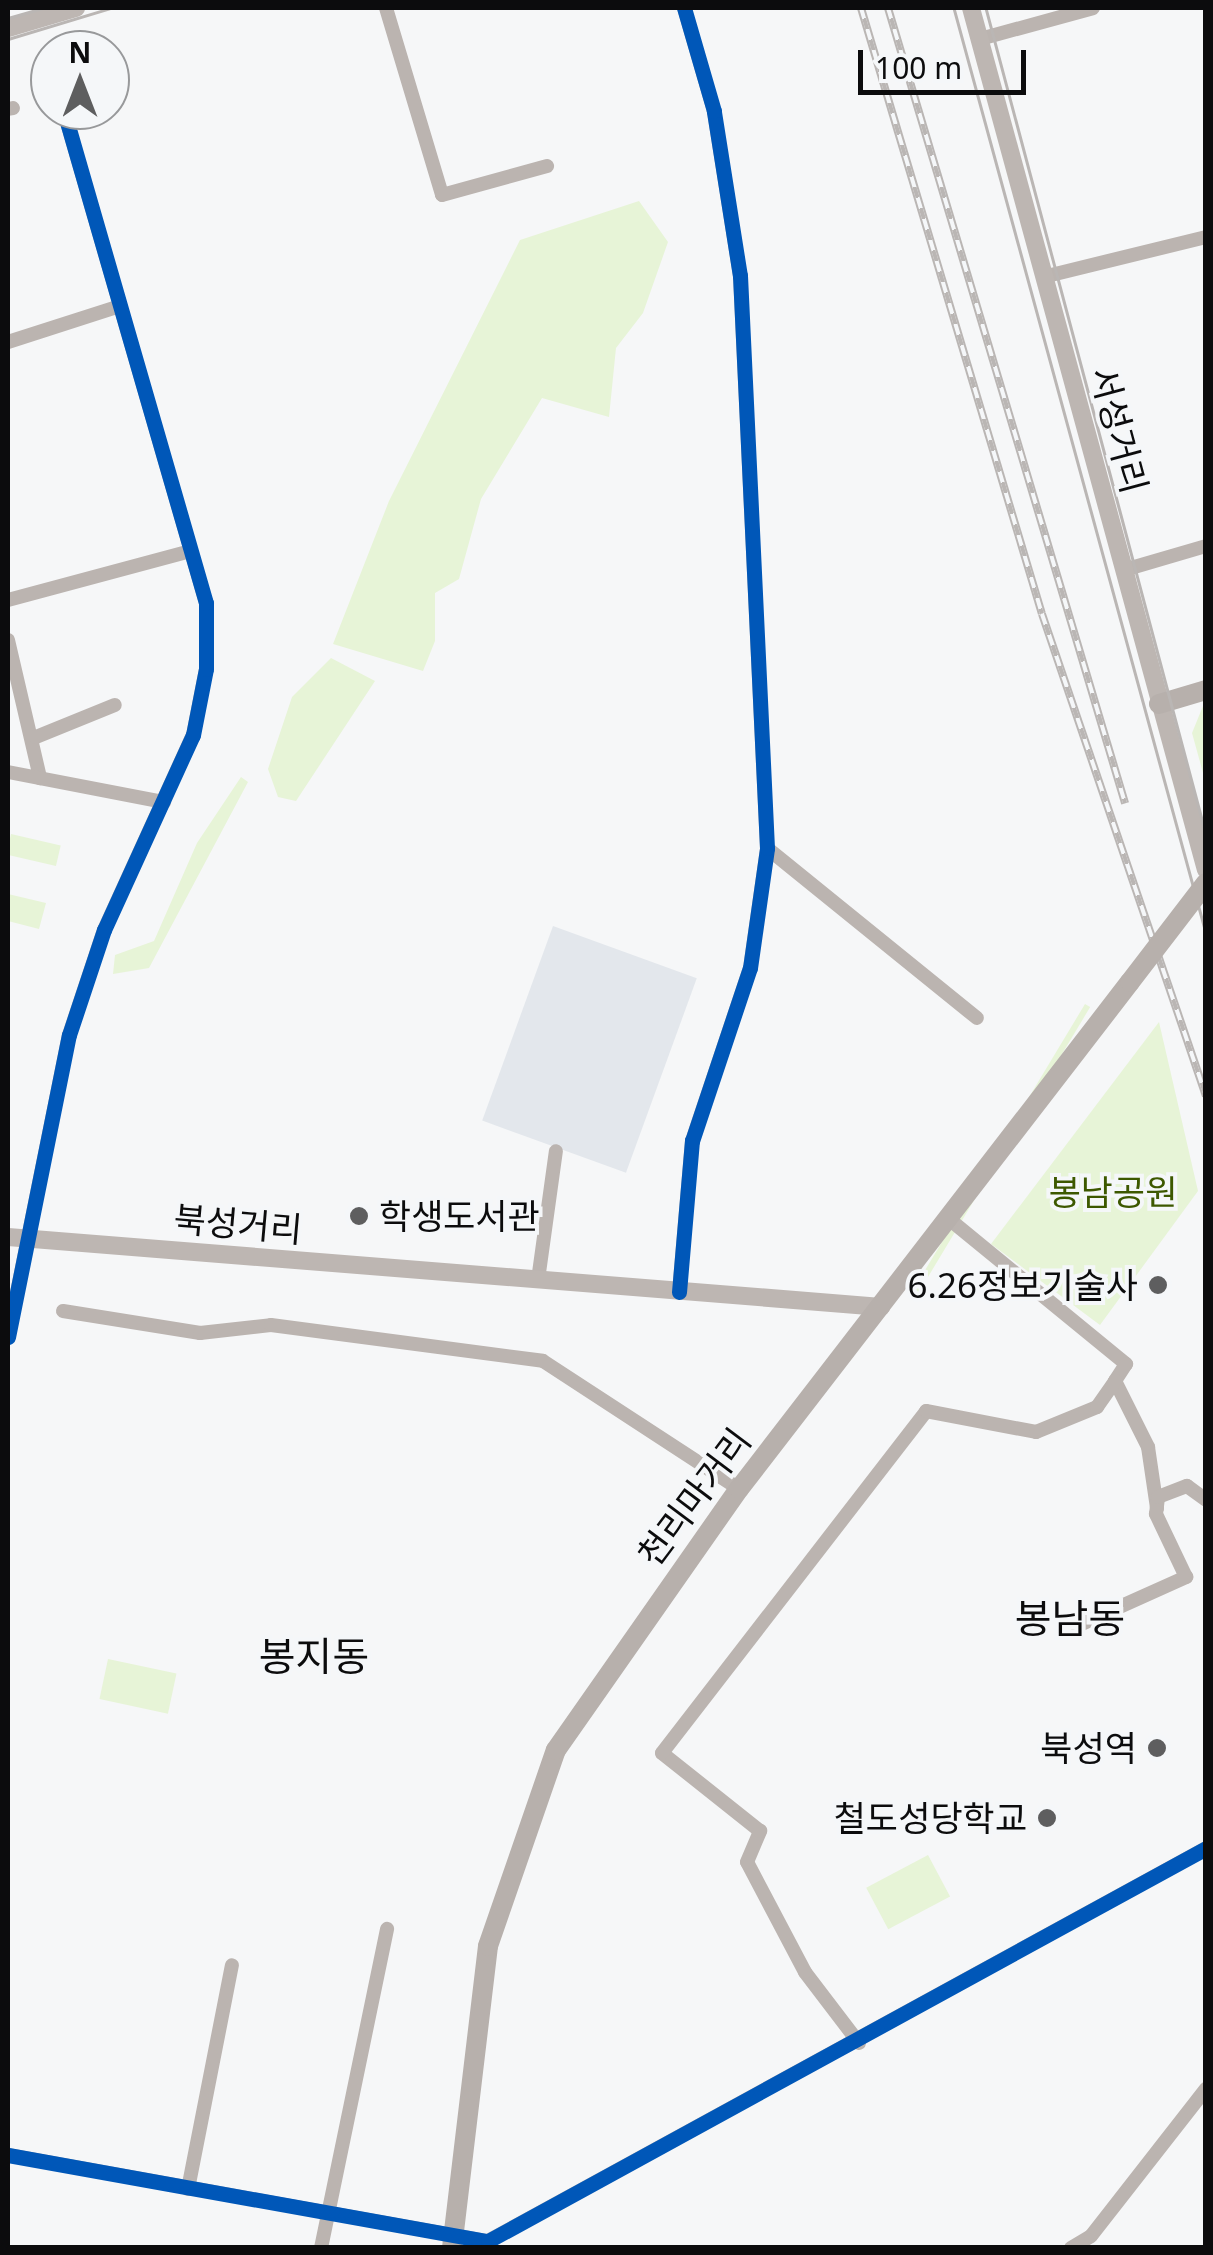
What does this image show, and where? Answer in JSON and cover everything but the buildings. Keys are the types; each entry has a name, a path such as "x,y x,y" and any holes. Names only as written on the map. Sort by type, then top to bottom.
{"highway":[{"path":"1159,704 1206,690"},
{"name":"천리마거리","path":"452,2244 478,1992 529,1812 601,1676 739,1489 1206,883"}],"main road":[{"path":"8,28 76,8"},
{"name":"서성거리","path":"972,8 1206,870"},
{"name":"북성거리","path":"17,1237 881,1306"}],"street":[{"path":"386,8 442,196 547,166"},
{"path":"679,1292 692,1141 750,968 767,848 740,276 714,111 684,8"},
{"path":"980,39 1093,8"},
{"path":"8,1337 17,1237 85,982 193,735 206,669 206,603 69,130"},
{"path":"1043,276 1206,237"},
{"path":"8,342 120,306"},
{"path":"1124,570 1206,546"},
{"path":"8,600 192,551"},
{"path":"8,640 36,737 40,778"},
{"path":"36,737 115,705"},
{"path":"8,772 164,802"},
{"path":"767,848 977,1018"},
{"path":"538,1280 556,1151"},
{"path":"859,2044 805,1972 746,1862 760,1831 662,1752 926,1411 1036,1432 1097,1407 1126,1364 949,1219"},
{"path":"63,1311 200,1333 271,1324 543,1361 739,1489"},
{"path":"1077,1626 1186,1577 1157,1508 1149,1474 1148,1446 1116,1381"},
{"path":"1149,1474 1206,1500"},
{"path":"1157,1508 1175,1485"},
{"path":"8,2155 328,2216 452,2244 504,2235 859,2044 1206,1848"},
{"path":"321,2248 386,1930"},
{"path":"188,2190 232,1966"},
{"path":"1071,2248 1090,2242 1206,2089"}],"shaded area":[{"path":"553,926 697,978 626,1173 482,1121"}],"green space":[{"path":"639,201 668,242 643,313 616,348 609,417 542,398 481,499 459,579 435,593 435,641 423,671 333,644 389,501 520,240"},
{"path":"331,658 375,681 296,801 278,797 268,769 292,697"},
{"path":"1206,701 1205,780 1192,733"},
{"path":"241,777 248,782 149,968 113,974 115,955 154,941 197,843"},
{"path":"11,834 61,845 56,866 8,855"},
{"path":"8,894 46,903 39,929 8,921"},
{"path":"1085,1004 1090,1007 918,1293 913,1290"},
{"name":"봉남공원","path":"1159,1022 1198,1191 1100,1325 991,1244"},
{"path":"108,1659 176,1674 168,1714 99,1699"},
{"path":"928,1855 950,1896 888,1929 866,1888"}],"tram line":[{"path":"8,18 42,8"},
{"path":"8,39 111,8"},
{"path":"954,8 1206,933"},
{"path":"986,8 1206,834"}],"railway":[{"path":"861,8 1042,614 1206,1096"},
{"path":"888,8 1125,803"}],"cycle path":[{"path":"679,1292 692,1141 750,968 767,848 740,276 714,111 684,8"},
{"path":"8,1337 69,1035 104,930 193,735 206,669 206,603 69,130"},
{"path":"8,2155 488,2241 1206,1848"}],"place":[{"name":"학생도서관","path":"359,1216"},
{"name":"6.26정보기술사","path":"1158,1285"},
{"name":"북성역","path":"1157,1748"},
{"name":"철도성당학교","path":"1047,1818"}],"district":[{"name":"봉남동","path":"1070,1618"},
{"name":"봉지동","path":"314,1656"}]}
